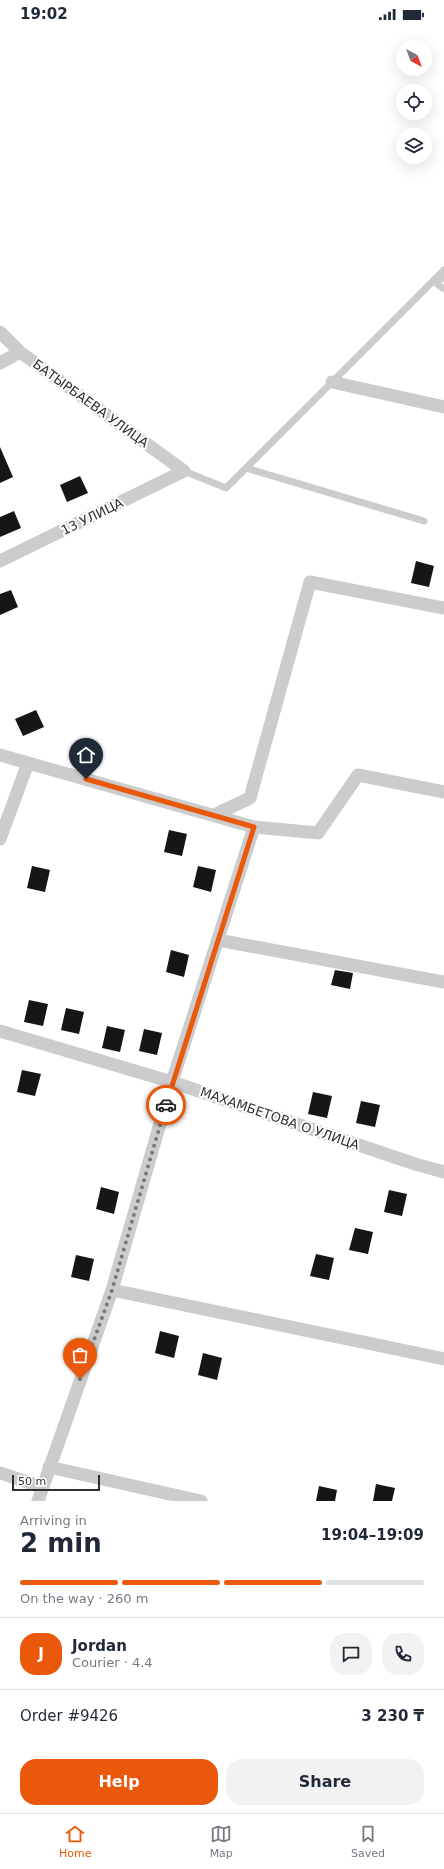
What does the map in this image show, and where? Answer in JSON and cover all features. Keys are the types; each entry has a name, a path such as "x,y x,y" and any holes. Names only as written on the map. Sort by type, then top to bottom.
{"street":[{"name":"БАТЫРБАЕВА УЛИЦА","path":"0,332 20,352 184,471"},
{"path":"0,363 20,352"},
{"path":"332,382 444,407"},
{"name":"13 УЛИЦА","path":"0,561 184,471"},
{"path":"214,816 250,798 310,582 444,608"},
{"path":"0,755 254,827 318,833 358,775 444,792"},
{"path":"0,839 28,763"},
{"path":"38,1501 112,1290 172,1082 254,827"},
{"path":"218,940 444,982"},
{"name":"МАХАМБЕТОВА О УЛИЦА","path":"0,1031 172,1082 415,1164 444,1172"},
{"path":"112,1290 444,1359"},
{"path":"49,1467 201,1501"},
{"path":"0,1473 42,1487"}],"lane":[{"path":"184,471 226,488 444,270"},
{"path":"433,281 444,278"},
{"path":"433,281 444,289"},
{"path":"246,468 424,521"}],"building":[{"path":"0,447 13,477 0,483"},
{"path":"80,476 88,493 67,502 60,485"},
{"path":"14,511 21,528 0,537 0,517"},
{"path":"416,561 434,566 429,587 411,583"},
{"path":"11,590 18,607 0,615 0,594"},
{"path":"36,710 44,727 23,736 15,719"},
{"path":"169,830 187,834 182,856 164,852"},
{"path":"32,866 50,870 45,892 27,888"},
{"path":"198,866 216,870 211,892 193,887"},
{"path":"171,950 189,955 184,977 166,972"},
{"path":"335,970 353,973 350,989 331,985"},
{"path":"29,1000 48,1004 43,1026 24,1022"},
{"path":"66,1008 84,1012 79,1034 61,1030"},
{"path":"107,1026 125,1030 120,1052 102,1048"},
{"path":"144,1029 162,1033 157,1055 139,1051"},
{"path":"22,1070 41,1074 35,1096 17,1092"},
{"path":"313,1092 332,1096 327,1118 308,1114"},
{"path":"361,1101 380,1105 375,1127 356,1123"},
{"path":"101,1187 119,1192 114,1214 96,1209"},
{"path":"389,1190 407,1194 402,1216 384,1212"},
{"path":"355,1228 373,1232 368,1254 349,1250"},
{"path":"316,1254 334,1258 329,1280 310,1276"},
{"path":"76,1255 94,1259 89,1281 71,1277"},
{"path":"160,1331 179,1336 174,1358 155,1353"},
{"path":"203,1353 222,1358 217,1380 198,1375"},
{"path":"376,1484 395,1488 392,1501 373,1501"},
{"path":"319,1486 337,1490 335,1501 316,1501"}],"way so far":[{"path":"80,1379 112,1290 166,1105"}],"route":[{"path":"86,779 254,827 166,1105"}]}
